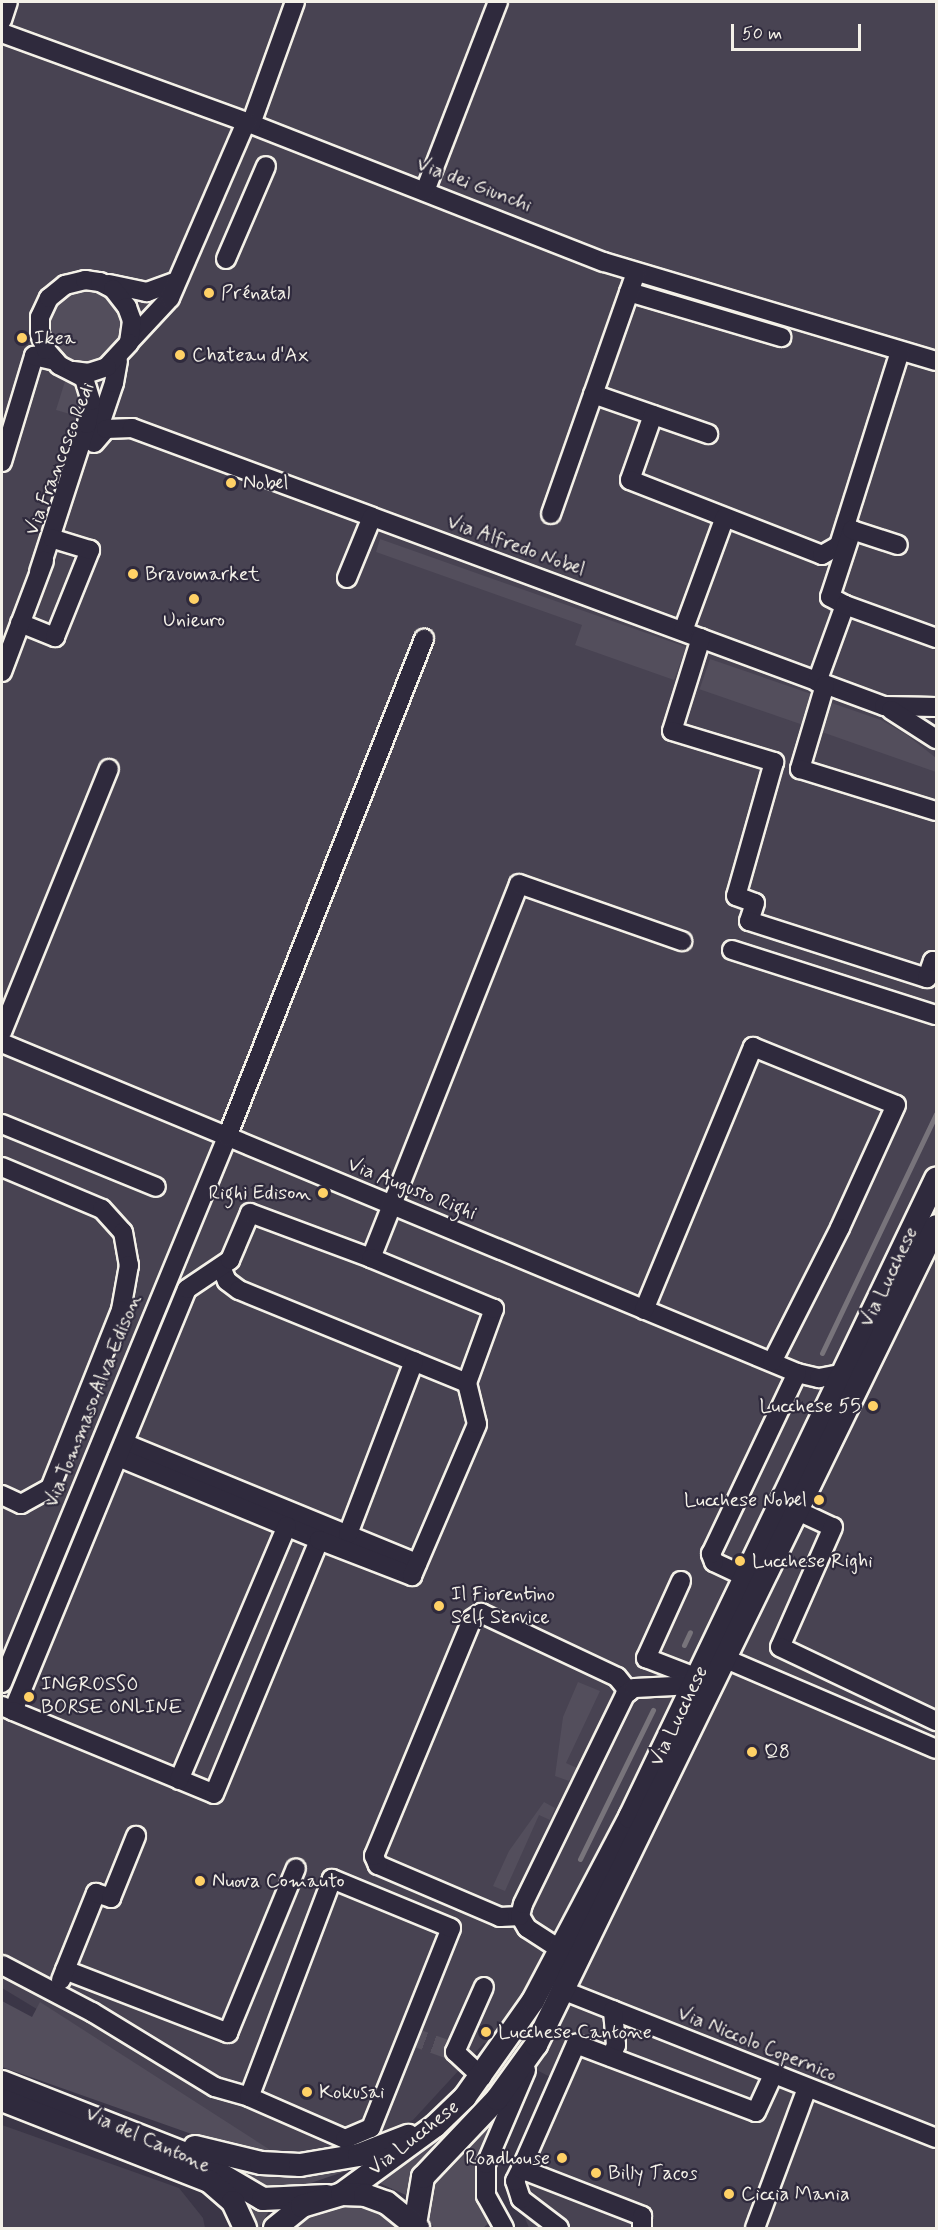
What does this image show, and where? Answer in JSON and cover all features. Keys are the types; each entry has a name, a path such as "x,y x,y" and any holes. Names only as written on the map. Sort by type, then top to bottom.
{"main road":[{"name":"Via Lucchese","path":"275,2229 295,2210 335,2195 435,2126 482,2077 533,2001 696,1682 744,1576 936,1179"},
{"name":"Via Lucchese","path":"417,2226 423,2177 497,2099 536,2045 647,1825 936,1226"},
{"name":"Via del Cantone","path":"2,2082 98,2117 194,2158 263,2199 335,2195"},
{"name":"Via del Cantone","path":"2,2100 180,2168 224,2191 233,2202 245,2229"},
{"path":"98,2117 213,2153 280,2165 349,2157 435,2126"},
{"path":"180,2168 212,2191 226,2207 234,2229"},
{"name":"Via Lucchese","path":"335,2195 387,2203 417,2226"}],"street":[{"path":"2,20 8,2"},
{"name":"Via Francesco Redi","path":"2,672 39,573 94,443 114,383 118,360 128,344 166,304 249,123 295,2"},
{"path":"425,191 498,2"},
{"name":"Via dei Giunchi","path":"2,33 249,123 636,272 936,361"},
{"path":"226,259 266,166"},
{"path":"209,213 240,225"},
{"path":"551,514 636,272"},
{"path":"55,361 40,334 45,304 65,285 97,282 139,292 156,291 175,282"},
{"name":"Via Francesco Redi","path":"97,282 113,289 127,307 132,321 128,344"},
{"path":"629,292 781,337"},
{"path":"652,415 630,480 822,555 839,545 900,351"},
{"path":"2,462 34,356 55,361"},
{"name":"Via Francesco Redi","path":"73,371 96,372 118,360"},
{"name":"Via Francesco Redi","path":"39,573 91,409 87,384 73,371 55,361"},
{"path":"114,383 118,407 132,428"},
{"path":"593,394 708,434"},
{"name":"Via Alfredo Nobel","path":"94,443 106,429 132,428 884,706 910,710 936,707"},
{"path":"347,578 372,517"},
{"path":"683,631 725,517"},
{"path":"898,545 852,530 830,597 844,605 936,638"},
{"path":"20,622 55,637 90,550 53,539"},
{"path":"844,605 821,683 800,769 936,811"},
{"path":"701,638 672,731 774,762 736,896 755,903 749,921 927,978 933,961 936,962"},
{"name":"Via Tommaso Alva Edison","path":"2,1683 227,1137 424,639"},
{"name":"Via Alfredo Nobel","path":"884,706 936,739"},
{"path":"2,1032 110,769"},
{"path":"370,1258 519,884 682,941"},
{"path":"732,950 936,1015"},
{"name":"Via Augusto Righi","path":"2,1043 772,1362 801,1375 819,1390 826,1409"},
{"path":"644,1310 753,1047 896,1104 840,1228 772,1362"},
{"path":"2,1124 156,1188"},
{"path":"2,1167 102,1209 123,1232 129,1265 121,1310 50,1488 21,1504 2,1495"},
{"path":"121,1450 319,1540 412,1576 477,1424 467,1383 494,1309 370,1258 250,1213 230,1260 187,1289 121,1450 7,1708 214,1794 319,1540"},
{"path":"222,1267 227,1281 239,1290 467,1383"},
{"path":"348,1534 414,1361"},
{"name":"Via Augusto Righi","path":"801,1375 828,1377 844,1373"},
{"path":"744,1576 714,1562 711,1554 801,1375"},
{"path":"121,1450 348,1534 417,1563"},
{"path":"798,1511 833,1527 780,1647 936,1721"},
{"path":"179,1780 287,1526"},
{"path":"681,1581 646,1659 696,1682"},
{"path":"520,1916 500,1917 378,1865 374,1856 472,1618 481,1613 617,1677 629,1692"},
{"path":"726,1659 936,1749"},
{"path":"520,1916 629,1692 634,1688 696,1682"},
{"path":"56,1993 96,1893 111,1898 136,1836"},
{"path":"65,1970 228,2033 296,1868"},
{"path":"2,1965 56,1993 215,2087 249,2097 345,2139 371,2128 451,1928 332,1879 249,2097"},
{"path":"520,1916 527,1928 561,1950"},
{"path":"482,2077 455,2052 484,1987"},
{"name":"Via Niccolo Copernico","path":"562,1990 936,2138"},
{"path":"611,2057 616,2046 613,2010"},
{"path":"559,2229 521,2199 515,2181 576,2044 756,2112 773,2075"},
{"path":"504,2229 486,2196 486,2164 536,2045"},
{"path":"754,2229 807,2088"},
{"path":"520,2169 642,2216 642,2229"}],"shaded area":[{"path":"2,2 936,2 936,695 929,701 936,769 936,2228 529,2228 510,2181 554,2079 484,2043 413,2120 355,2144 317,2153 275,2153 2,1988"},
{"path":"78,289 92,289 106,295 116,305 122,319 122,333 116,347 106,357 92,363 78,363 64,357 54,347 48,333 48,319 54,305 64,295"},
{"path":"66,378 75,383 83,402 80,417 56,410"},
{"path":"380,539 686,647 674,680 575,645 582,625 376,552"},
{"path":"710,659 812,694 802,724 700,689"},
{"path":"829,702 881,720 907,735 936,758 936,772 819,731"},
{"path":"578,1682 600,1691 566,1763 577,1768 569,1781 555,1776 563,1717"},
{"path":"544,1802 555,1808 550,1820 539,1815 505,1891 493,1886 509,1851"},
{"path":"2,2001 32,2017 40,2002 275,2153 220,2144 2,2067"},
{"path":"530,2022 521,2051 408,2196 377,2182 448,2126"},
{"path":"500,2111 478,2164 477,2192 490,2222 483,2228 434,2228 423,2212 431,2177"},
{"path":"2,2125 179,2188 203,2218 205,2228 2,2228"},
{"path":"225,2163 348,2167 349,2170 296,2188 261,2191"},
{"path":"242,2196 269,2211 259,2228 255,2228"},
{"path":"343,2199 383,2210 403,2228 284,2228"}],"waterway":[{"path":"822,1353 936,1114"},
{"path":"684,1645 690,1632"},
{"path":"580,1859 653,1710"}],"tunnel":[{"path":"408,2035 455,2052"}],"place":[{"name":"Prénatal","path":"209,293"},
{"name":"Ikea","path":"22,338"},
{"name":"Chateau d'Ax","path":"180,355"},
{"name":"Nobel","path":"231,483"},
{"name":"Bravomarket","path":"133,574"},
{"name":"Unieuro","path":"194,599"},
{"name":"Righi Edison","path":"323,1193"},
{"name":"Lucchese 55","path":"873,1406"},
{"name":"Lucchese Nobel","path":"819,1500"},
{"name":"Lucchese Righi","path":"740,1561"},
{"name":"Il Fiorentino Self Service","path":"439,1606"},
{"name":"INGROSSO BORSE ONLINE","path":"29,1697"},
{"name":"Q8","path":"752,1752"},
{"name":"Nuova Comauto","path":"200,1881"},
{"name":"Lucchese Cantone","path":"486,2032"},
{"name":"Kokusai","path":"307,2092"},
{"name":"Roadhouse","path":"562,2158"},
{"name":"Billy Tacos","path":"596,2173"},
{"name":"Ciccia Mania","path":"729,2194"}]}
